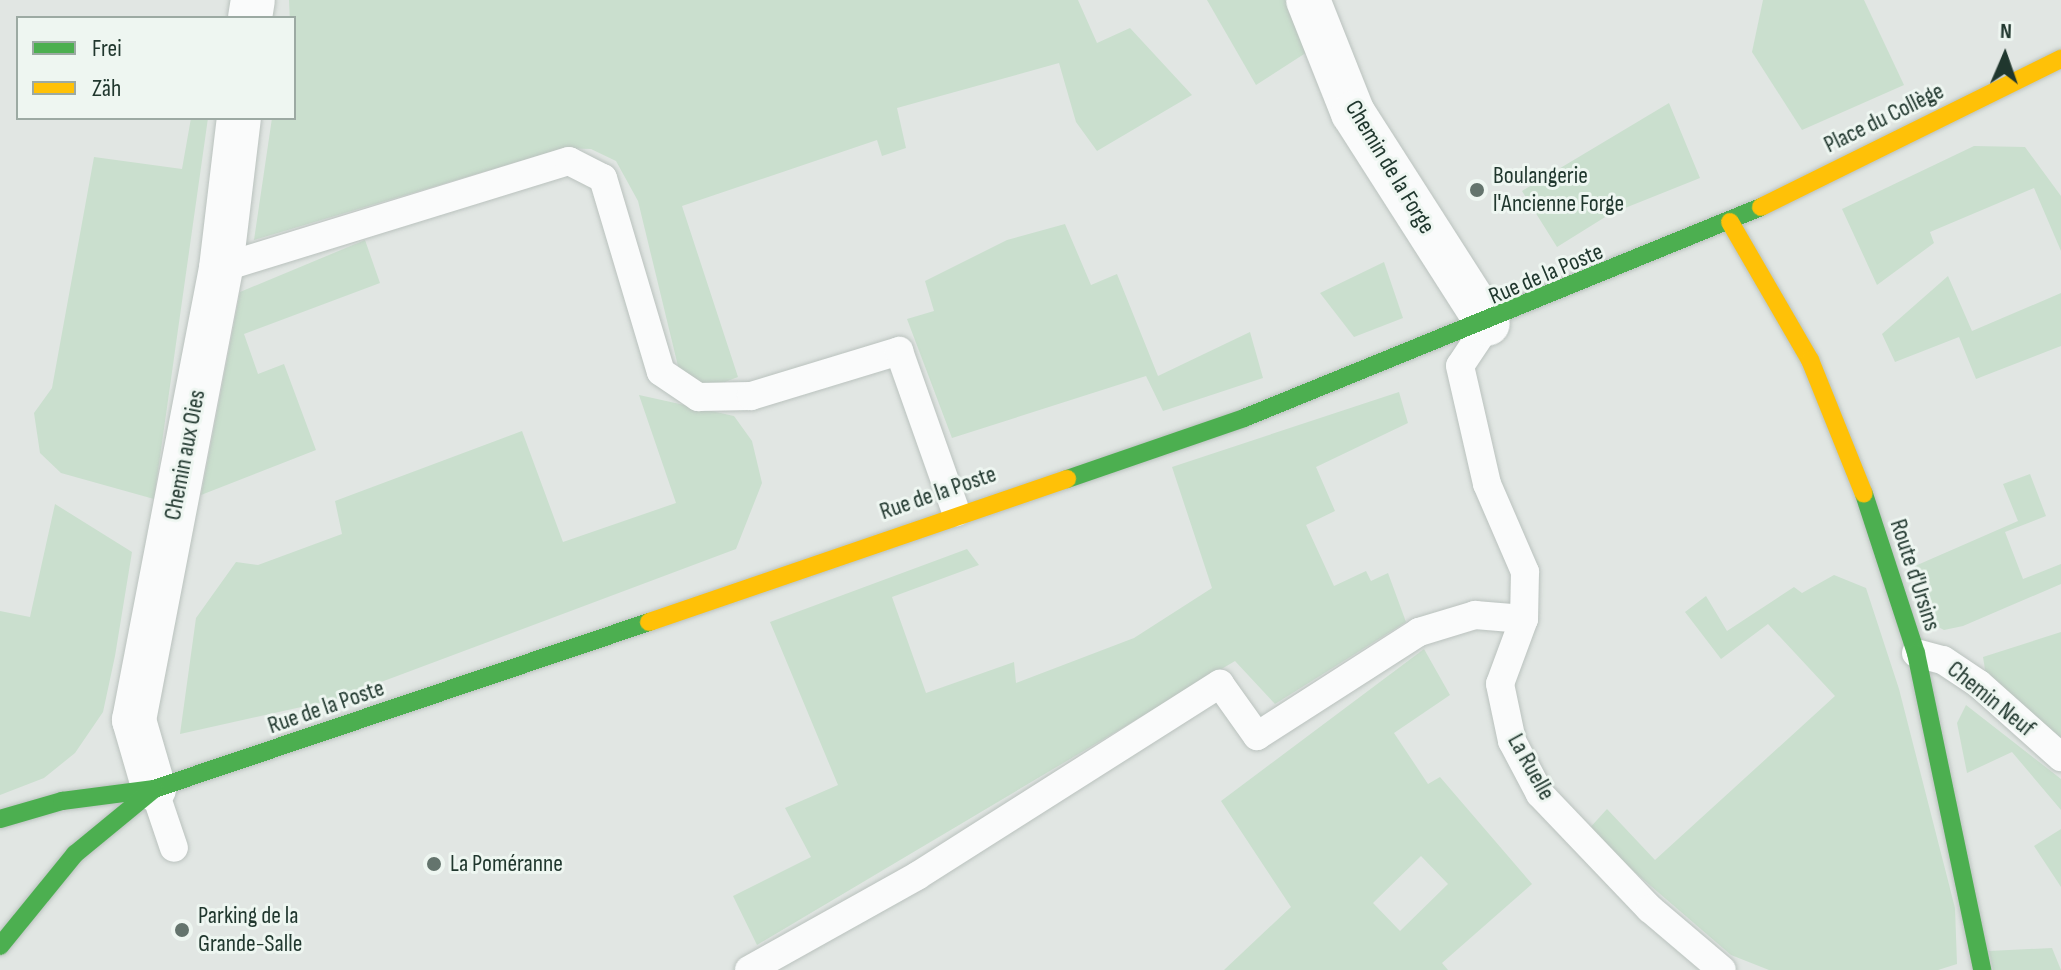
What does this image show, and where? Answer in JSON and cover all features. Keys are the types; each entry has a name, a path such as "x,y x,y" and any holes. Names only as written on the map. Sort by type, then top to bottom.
{"street":[{"name":"Chemin de la Forge","path":"1308,0 1353,113 1488,324"},
{"name":"Place du Collège","path":"1730,222 2061,59"},
{"name":"Chemin aux Oies","path":"154,789 134,720 221,268 239,120"},
{"name":"Rue de la Poste","path":"0,819 62,801 154,789 956,512 1244,418 1488,324 1730,222"},
{"name":"Route d'Ursins","path":"1730,222 1810,360 1846,441 1916,653 1982,970"},
{"name":"Rue de la Poste","path":"0,946 75,854 154,789"}],"lane":[{"path":"221,268 569,161 603,178 661,372 698,397 751,396 899,351 956,512"},
{"path":"1412,353 1460,366 1488,324"},
{"name":"La Ruelle","path":"1460,366 1487,484 1525,572 1524,619 1500,684 1512,741 1540,794 1650,909 1722,970"},
{"path":"749,970 917,876 1220,684 1257,736 1419,632 1475,615 1524,619"},
{"name":"Chemin Neuf","path":"1916,653 1943,660 1979,684 2061,757"},
{"path":"154,789 174,848"}],"green space":[{"path":"289,0 1078,0 1097,43 1130,28 1192,95 1097,151 1076,122 1059,63 897,108 906,148 882,156 877,140 682,206 738,377 701,391 678,366 638,201 616,161 591,149 564,148 254,240 272,120 296,120 296,16 290,16"},
{"path":"1207,0 1301,0 1318,45 1256,85"},
{"path":"1763,0 1864,0 1904,85 1802,130 1752,52"},
{"path":"1669,103 1700,178 1610,214 1557,247 1522,191"},
{"path":"191,120 208,120 154,499 61,473 40,453 34,413 52,388 94,157 182,169"},
{"path":"1974,146 2025,147 2061,196 2061,251 2034,188 1930,232 1934,243 1877,285 1842,209"},
{"path":"1065,224 1091,285 1117,274 1158,376 1250,332 1263,378 1163,411 1146,376 952,438 907,319 934,311 925,281 1007,240"},
{"path":"365,240 380,283 244,334 258,374 284,364 316,450 201,495 240,292"},
{"path":"1384,262 1403,318 1354,337 1320,293"},
{"path":"1948,276 1972,331 2061,293 2061,346 1976,379 1959,337 1895,362 1882,334"},
{"path":"1399,392 1408,423 1316,467 1335,511 1306,525 1334,586 1366,571 1371,581 1388,573 1406,622 1275,704 1235,661 757,945 733,896 811,857 785,808 838,785 770,622 967,549 979,565 892,597 926,693 1014,662 1016,683 1134,638 1212,588 1172,467"},
{"path":"639,395 734,416 752,441 762,483 736,549 333,700 180,734 196,618 236,562 258,565 342,534 335,501 522,431 563,542 676,503"},
{"path":"2030,474 2046,516 2005,532 2023,579 2061,564 2061,584 1963,626 1944,630 1929,622 1915,566 2018,521 2003,484"},
{"path":"55,504 132,552 115,656 103,712 75,753 44,778 0,795 0,611 30,617"},
{"path":"1834,575 1866,588 1899,689 1955,908 1957,964 1938,970 1769,970 1731,955 1587,831 1607,809 1655,860 1835,696 1768,624 1721,659 1685,612 1706,596 1727,631 1794,587 1802,593"},
{"path":"2061,632 2061,742 1986,676 1983,657"},
{"path":"1424,649 1450,695 1394,733 1428,784 1440,777 1532,884 1442,963 1448,970 1224,970 1291,907 1221,801","holes":["1421,856 1448,884 1400,931 1373,903"]},
{"path":"1966,705 2061,779 2061,810 2012,752 1967,773 1957,723"},
{"path":"2061,829 2061,887 2034,846"},
{"path":"2052,948 2061,970 1993,970 1989,951"}],"traffic: fast":[{"path":"1067,479 1244,418 1761,207"},
{"path":"1864,494 1916,653 1982,970"},
{"path":"0,819 62,801 154,789 649,622"},
{"path":"0,946 75,854 154,789"}],"traffic: slow":[{"path":"1761,207 2061,59"},
{"path":"1730,222 1810,360 1864,494"},
{"path":"649,622 1067,479"}],"place":[{"name":"Boulangerie l'Ancienne Forge","path":"1477,190"},
{"name":"La Poméranne","path":"434,864"},
{"name":"Parking de la Grande-Salle","path":"182,930"}]}
